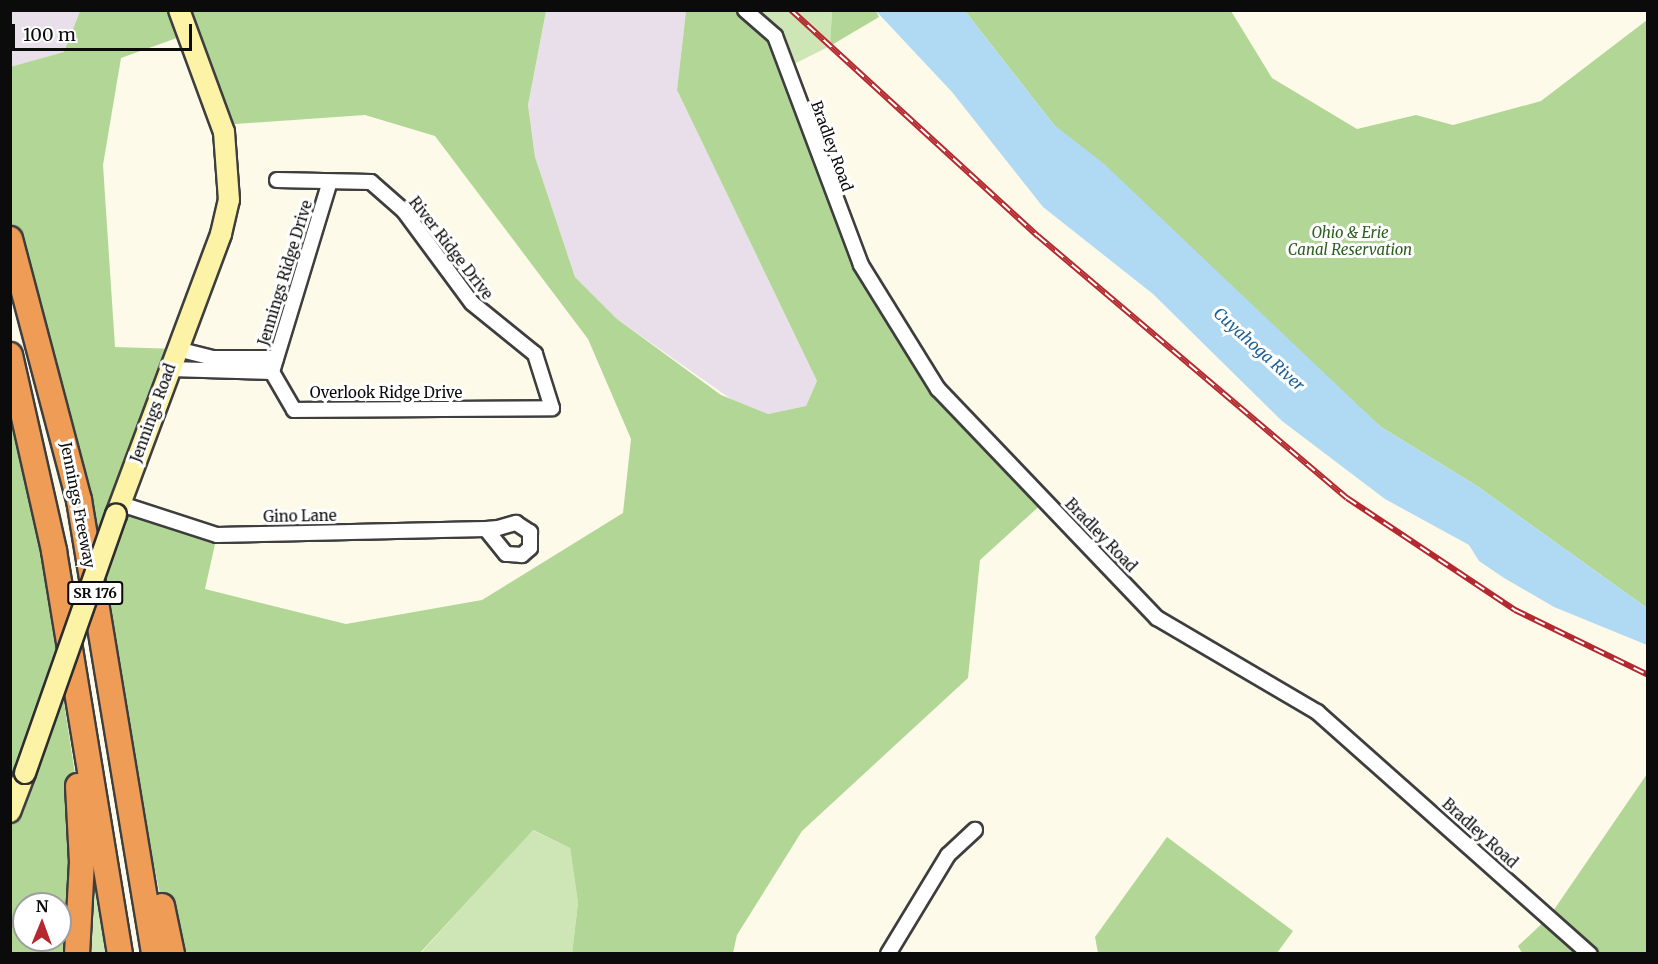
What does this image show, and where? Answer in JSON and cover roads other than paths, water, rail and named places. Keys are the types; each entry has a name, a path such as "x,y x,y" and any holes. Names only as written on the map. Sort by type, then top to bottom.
{"highway":[{"name":"Jennings Freeway","path":"10,239 79,500 132,806 154,954"},
{"name":"SR 176","path":"10,355 52,540 65,631 120,954"},
{"path":"65,631 81,828 77,954"},
{"path":"132,806 172,954"}],"street":[{"name":"Jennings Road","path":"10,812 177,349 221,234 230,170 224,132 179,10"},
{"name":"Bradley Road","path":"745,10 776,36 861,265 938,389 1157,618 1317,712 1590,954"},
{"name":"River Ridge Drive","path":"278,180 329,184 344,178 371,182 404,211 472,303 535,354 552,408"},
{"name":"Jennings Ridge Drive","path":"272,372 329,184"},
{"path":"177,349 212,358 276,358"},
{"path":"170,369 272,372"},
{"name":"Overlook Ridge Drive","path":"272,372 294,410 552,408"},
{"name":"Gino Lane","path":"119,509 217,535 486,529"},
{"path":"888,954 948,855 975,830"}],"water":[{"name":"Cuyahoga River","path":"876,11 965,11 1054,125 1103,163 1381,427 1477,486 1647,608 1647,645 1554,607 1504,578 1479,561 1469,545 1385,499 1282,421 1153,294 1043,207 952,92"}],"railway":[{"path":"791,10 1038,236 1347,498 1515,610 1648,675"}],"park label":[{"name":"Ohio & Erie Canal Reservation","path":"1350,240"}]}
